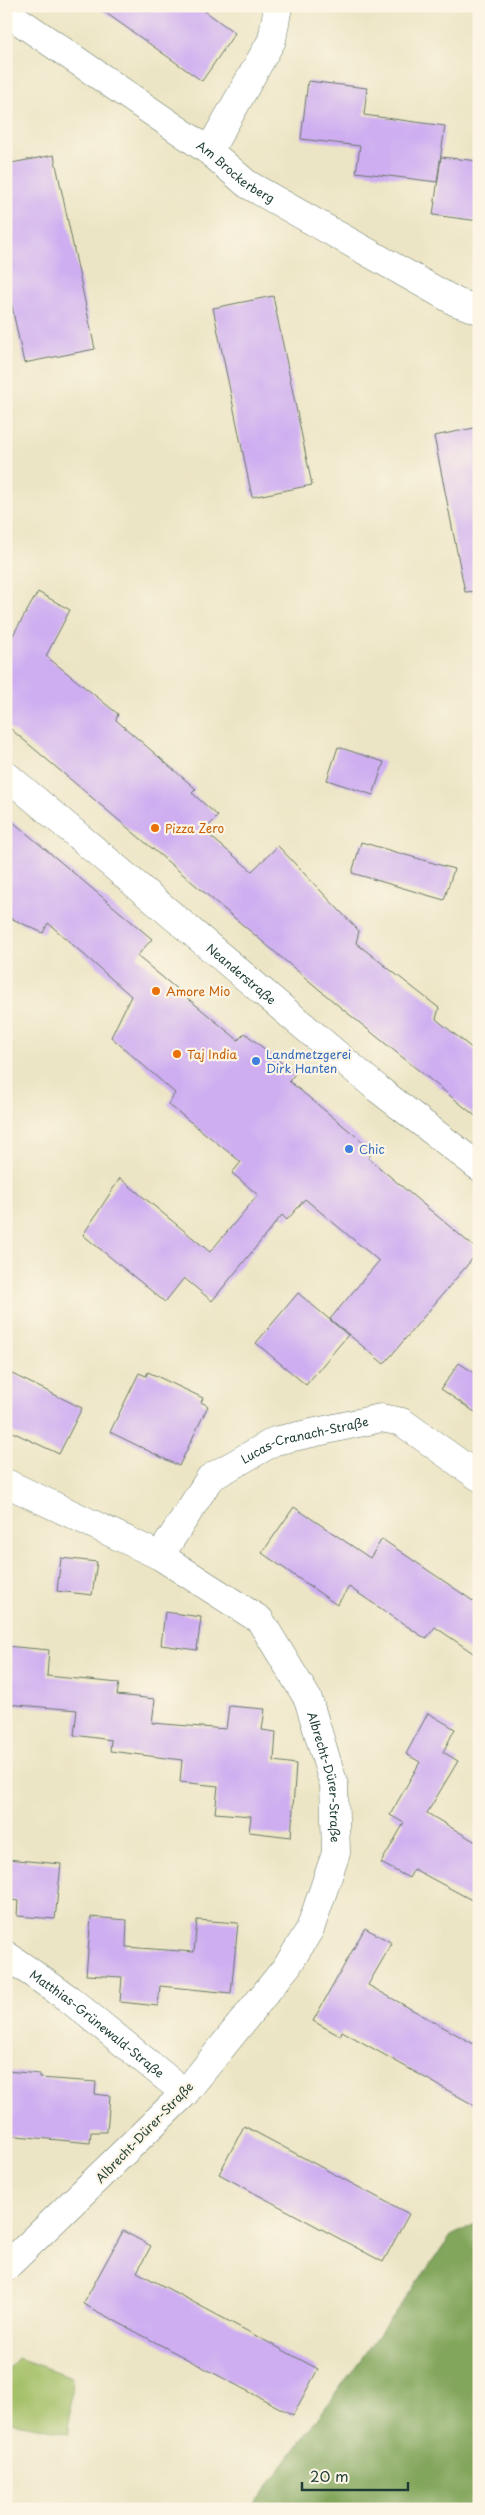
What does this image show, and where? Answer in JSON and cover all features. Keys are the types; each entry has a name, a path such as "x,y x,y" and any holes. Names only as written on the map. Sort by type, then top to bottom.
{"street":[{"path":"209,151 272,40 278,6"},
{"name":"Am Brockerberg","path":"6,12 209,151 247,184 456,302 479,310"},
{"name":"Neanderstraße","path":"6,775 378,1089 479,1167"},
{"name":"Lucas-Cranach-Straße","path":"160,1556 210,1478 275,1441 381,1418 402,1422 479,1477"},
{"name":"Albrecht-Dürer-Straße","path":"6,1483 160,1556 260,1620 308,1699 334,1786 336,1853 310,1929 288,1965 185,2093 6,2268"},
{"name":"Matthias-Grünewald-Straße","path":"6,1956 69,1999 185,2093"}],"green space":[{"path":"479,2222 479,2509 251,2509 451,2236"},
{"path":"18,2358 72,2377 69,2433 6,2421 6,2371"}],"building":[{"path":"96,6 198,6 235,33 202,81"},
{"path":"308,81 367,88 364,115 445,126 437,182 356,172 360,146 301,139"},
{"path":"54,155 95,349 24,363 6,279 6,164"},
{"path":"441,157 479,161 479,221 433,215"},
{"path":"273,296 312,485 252,497 213,308"},
{"path":"479,427 479,591 465,592 434,436"},
{"path":"38,592 70,610 46,656 118,714 116,720 196,789 192,793 218,816 204,831 252,871 278,846 359,931 356,943 439,1008 436,1019 479,1054 479,1119 340,1007 6,725 6,647"},
{"path":"338,747 384,762 373,795 327,780"},
{"path":"6,816 152,939 137,956 238,1040 245,1033 295,1074 289,1081 374,1151 368,1158 479,1251 384,1364 330,1319 379,1261 305,1199 287,1220 282,1215 212,1301 184,1278 165,1302 83,1235 120,1178 210,1252 258,1195 232,1173 241,1162 168,1104 175,1093 111,1037 131,996 48,923 43,933 6,916"},
{"path":"361,842 454,869 444,900 352,873"},
{"path":"298,1293 348,1335 306,1385 256,1343"},
{"path":"459,1363 479,1376 479,1415 441,1389"},
{"path":"6,1371 82,1408 59,1454 6,1429"},
{"path":"148,1372 203,1398 201,1402 208,1406 179,1466 110,1432 139,1373 146,1376"},
{"path":"294,1507 370,1558 382,1539 479,1605 479,1657 435,1627 426,1639 349,1587 337,1605 262,1553"},
{"path":"61,1558 97,1562 92,1595 57,1591"},
{"path":"165,1612 201,1617 197,1650 161,1645"},
{"path":"6,1646 49,1650 47,1676 119,1683 117,1695 155,1699 152,1723 226,1729 229,1706 265,1709 262,1730 276,1732 274,1761 296,1764 291,1837 249,1832 251,1816 215,1813 218,1786 180,1782 182,1760 110,1751 111,1740 74,1735 77,1710 6,1704"},
{"path":"428,1713 455,1729 443,1752 458,1761 427,1813 479,1844 479,1904 414,1869 409,1878 381,1863 404,1823 390,1815 420,1762 406,1754"},
{"path":"6,1859 61,1864 55,1919 17,1916 18,1901 6,1899"},
{"path":"91,1917 127,1920 126,1947 194,1952 197,1920 238,1923 231,1993 160,1986 158,2006 120,2002 122,1977 86,1975"},
{"path":"365,1928 392,1943 368,1985 479,2047 479,2108 342,2031 340,2036 313,2021"},
{"path":"6,2071 40,2074 40,2078 96,2082 95,2094 110,2096 107,2132 91,2132 90,2143 6,2135"},
{"path":"244,2126 409,2214 383,2262 219,2174"},
{"path":"123,2231 151,2246 137,2272 318,2369 293,2415 83,2304"}],"place":[{"name":"Pizza Zero","path":"155,828"},
{"name":"Amore Mio","path":"156,991"},
{"name":"Taj India","path":"177,1054"},
{"name":"Landmetzgerei Dirk Hanten","path":"256,1061"},
{"name":"Chic","path":"349,1149"}]}
